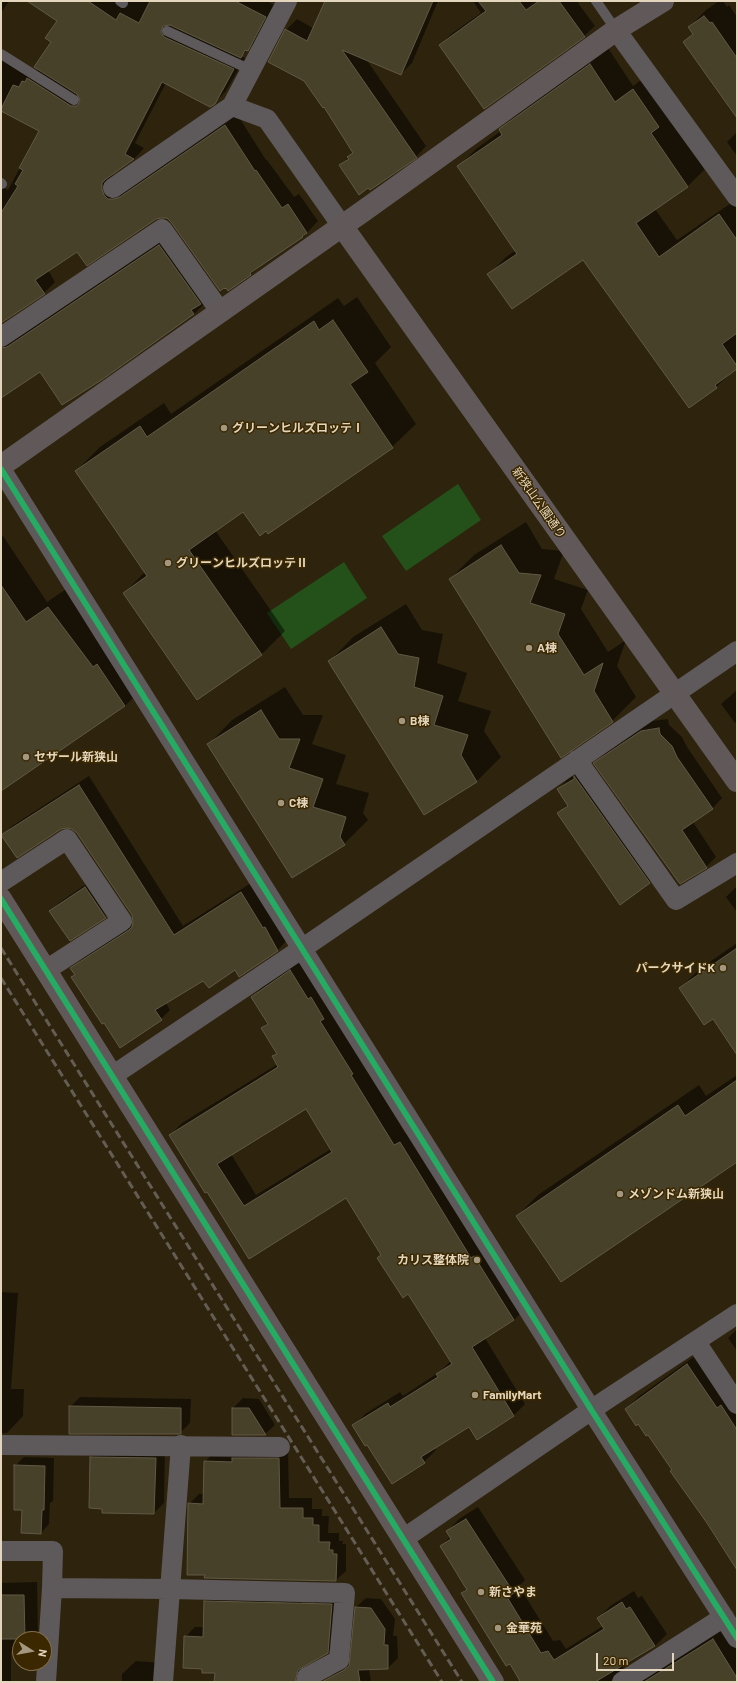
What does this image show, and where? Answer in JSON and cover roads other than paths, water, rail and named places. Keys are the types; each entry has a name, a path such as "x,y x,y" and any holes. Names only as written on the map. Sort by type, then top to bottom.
{"street":[{"path":"113,188 232,106 287,1"},
{"path":"663,1 616,30 1,467 592,1411 737,1638"},
{"path":"616,30 737,198"},
{"path":"232,106 267,119 342,226"},
{"name":"新狭山公園通り","path":"342,226 737,781"},
{"path":"1,337 162,228 220,311"},
{"path":"112,1076 303,948 737,651"},
{"path":"577,760 676,900 737,863"},
{"path":"1,882 67,839 122,921 46,970"},
{"path":"1,898 493,1682"},
{"path":"404,1539 737,1314"},
{"path":"696,1342 737,1404"},
{"path":"1,1445 181,1445 280,1447"},
{"path":"163,1682 181,1445"},
{"path":"1,1551 53,1550 46,1682"},
{"path":"52,1588 345,1593 339,1660 307,1677 306,1682"},
{"path":"622,1682 648,1675 724,1617"}],"lane":[{"path":"596,1 616,30"},
{"path":"167,31 251,70"},
{"path":"1,54 74,100"}],"railway":[{"path":"1,948 462,1682"},
{"path":"1,978 442,1682"}],"place":[{"name":"グリーンヒルズロッテⅠ","path":"224,428"},
{"name":"グリーンヒルズロッテⅡ","path":"168,563"},
{"name":"A棟","path":"529,648"},
{"name":"B棟","path":"402,721"},
{"name":"セザール新狭山","path":"26,757"},
{"name":"C棟","path":"281,803"},
{"name":"パークサイドK","path":"723,968"},
{"name":"メゾンドム新狭山","path":"620,1194"},
{"name":"カリス整体院","path":"477,1260"},
{"name":"FamilyMart","path":"475,1395"},
{"name":"新さやま","path":"481,1592"},
{"name":"金華苑","path":"498,1628"}]}
